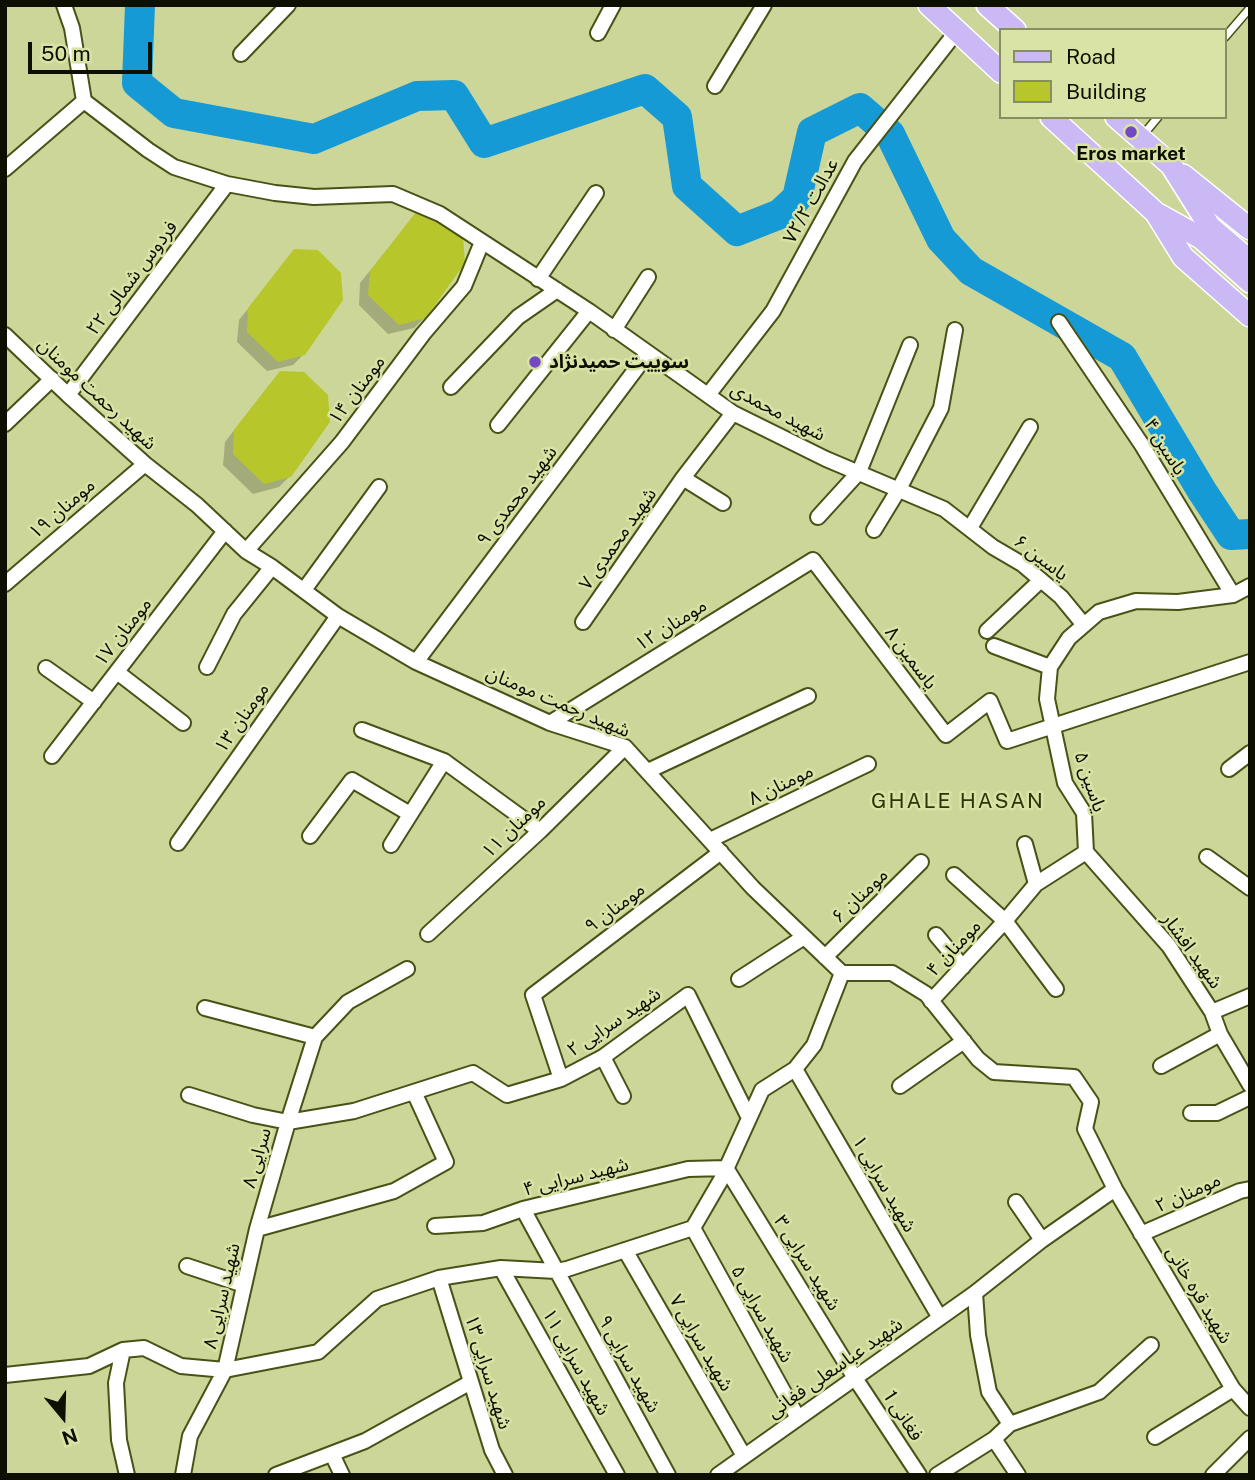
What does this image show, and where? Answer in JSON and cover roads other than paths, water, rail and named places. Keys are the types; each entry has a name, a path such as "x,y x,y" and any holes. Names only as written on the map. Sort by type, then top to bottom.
{"main road":[{"path":"929,5 1000,71"},
{"path":"986,5 1013,28"},
{"path":"1053,119 1156,213 1201,238 1250,282"},
{"path":"1118,119 1171,166 1250,229"},
{"path":"1171,166 1210,227 1250,261"},
{"path":"1156,213 1183,257 1250,316"}],"street":[{"path":"5,169 84,101 72,28 64,5"},
{"path":"241,54 288,5"},
{"path":"598,33 613,5"},
{"path":"715,86 764,5"},
{"name":"عدالت ۷۲/۲","path":"708,395 773,311 855,161 957,31"},
{"name":"شهید محمدی","path":"84,101 174,167 227,184 314,197 393,194 440,214 589,311 733,413 944,509 970,528"},
{"name":"فردوس شمالی ۲۲","path":"68,395 227,184"},
{"path":"538,279 596,193"},
{"name":"مومنان ۱۴","path":"246,551 342,442 423,334 464,286 482,242"},
{"path":"614,330 648,277"},
{"path":"451,387 518,317 557,290"},
{"path":"498,425 589,311"},
{"name":"یاسین ۴","path":"1059,322 1142,445 1233,595"},
{"path":"874,530 900,489 941,408 955,330"},
{"name":"شهید رحمت مومنان","path":"5,335 68,395 145,464 197,505 246,551 338,616 416,662 550,723 625,747 753,888 842,973"},
{"path":"818,517 859,472 910,345"},
{"name":"۹ شهید محمدی","path":"416,662 648,353"},
{"path":"5,424 52,379"},
{"name":"شهید محمدی ۷","path":"583,622 683,478 733,413"},
{"path":"970,528 1030,427"},
{"name":"مومنان ۱۹","path":"5,584 145,464"},
{"name":"شهید محمدی ۷","path":"683,478 723,503"},
{"path":"304,590 379,487"},
{"name":"یاسین ۶","path":"970,528 993,547 1022,564 1061,597 1084,625"},
{"name":"مومنان ۱۷","path":"52,756 225,531"},
{"name":"یاسمین ۸","path":"813,560 946,735 990,701 1007,741 1053,725"},
{"name":"مومنان ۱۲","path":"550,723 813,560"},
{"path":"207,667 234,614 272,567"},
{"path":"987,631 1041,580"},
{"path":"994,646 1050,667 1069,638 1099,612 1136,601 1178,602 1233,595 1250,586"},
{"name":"مومنان ۱۳","path":"178,843 338,616"},
{"path":"1053,725 1250,662"},
{"name":"یاسین ۵","path":"1050,667 1047,699 1066,783 1084,813 1086,852"},
{"path":"46,668 93,702"},
{"path":"117,672 183,723"},
{"path":"648,771 808,696"},
{"path":"362,730 444,761 540,831"},
{"name":"مومنان ۱۱","path":"428,934 540,831 625,747"},
{"path":"1229,769 1250,753"},
{"path":"391,845 444,761"},
{"name":"مومنان ۸","path":"710,840 868,764"},
{"path":"310,836 352,780 410,814"},
{"path":"1025,844 1036,884"},
{"name":"مومنان ۹","path":"561,1079 533,995 721,852"},
{"name":"۴ مومنان","path":"931,1001 1036,884 1086,852"},
{"name":"شهید افشار","path":"1086,852 1169,946 1212,1012 1220,1034 1250,1085"},
{"path":"1206,857 1250,888"},
{"name":"مومنان ۶","path":"825,957 921,862"},
{"path":"954,875 1005,921 1056,989"},
{"path":"936,935 963,967"},
{"path":"739,979 804,937"},
{"path":"189,1095 253,1115 288,1122 315,1037 348,1002 407,968"},
{"path":"5,1375 89,1366 123,1350 144,1348 181,1366 225,1370 318,1352 377,1299 439,1278 501,1268 556,1271 693,1228 726,1168 762,1090 794,1069 814,1045 842,973 892,972 926,994 978,1059 994,1072 1074,1077 1091,1102 1085,1129 1141,1234"},
{"name":"شهید سرایی ۲","path":"354,1111 473,1073 507,1096 561,1079 603,1057 688,995 748,1118"},
{"path":"1212,1012 1250,996"},
{"path":"205,1008 315,1037"},
{"path":"1161,1066 1220,1034"},
{"path":"900,1086 964,1041"},
{"path":"603,1057 623,1096"},
{"name":"شهید سرایی ۱","path":"794,1069 940,1318"},
{"path":"257,1229 394,1191 446,1163 414,1092"},
{"path":"1191,1113 1217,1113 1250,1097"},
{"name":"سرایی ۸","path":"257,1229 288,1122 354,1111"},
{"name":"شهید سرایی ۴","path":"435,1226 483,1223 523,1209 688,1169 726,1168"},
{"name":"شهید سرایی ۳","path":"726,1168 855,1378"},
{"name":"شهید عباسعلی فغانی","path":"718,1475 975,1293 1042,1240 1115,1189"},
{"name":"۲ مومنان","path":"1141,1234 1250,1189"},
{"path":"1016,1202 1042,1240"},
{"name":"شهید سرایی ۹","path":"523,1209 668,1475"},
{"name":"شهید سرایی ۵","path":"693,1228 798,1418"},
{"name":"شهید سرایی ۸","path":"183,1475 190,1436 225,1370 257,1229"},
{"name":"شهید قره خانی","path":"1141,1234 1233,1389 1250,1408"},
{"name":"شهید سرایی ۷","path":"625,1250 744,1456"},
{"path":"187,1266 244,1285"},
{"name":"شهید سرایی ۱۱","path":"501,1268 617,1475"},
{"name":"شهید سرایی ۱۳","path":"439,1278 492,1450 505,1475"},
{"path":"975,1293 978,1335 989,1392 1010,1424"},
{"path":"937,1475 994,1439 1010,1424 1099,1392 1152,1345"},
{"path":"123,1350 116,1383 119,1440 127,1475"},
{"name":"فغانی 1","path":"855,1378 919,1475"},
{"path":"276,1475 365,1441 471,1382"},
{"path":"1155,1437 1233,1389"},
{"path":"1213,1475 1250,1438"},
{"path":"994,1439 1018,1475"},
{"path":"332,1454 342,1475"}],"lane":[{"path":"1227,35 1250,8"},
{"path":"1140,138 1156,119"}],"waterway":[{"path":"140,5 137,83 174,113 314,139 417,96 454,95 484,143 645,89 677,117 687,186 737,231 780,214 797,198 812,132 860,108 890,134 941,239 971,271 1122,357 1231,535 1250,534"}],"place":[{"name":"Eros market","path":"1131,132"},
{"name":"سوییت حمیدنژاد","path":"535,362"}],"district":[{"name":"GHALE HASAN","path":"958,802"}]}
